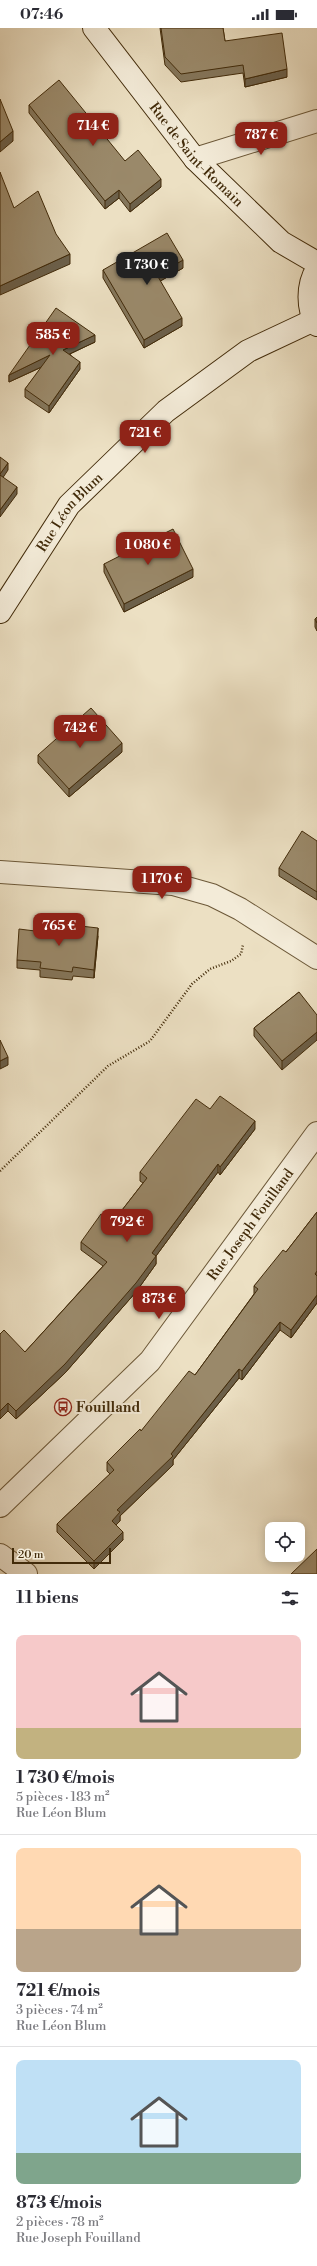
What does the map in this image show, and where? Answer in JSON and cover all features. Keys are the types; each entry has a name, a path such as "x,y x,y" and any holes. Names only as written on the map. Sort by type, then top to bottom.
{"street":[{"name":"Rue de Saint-Romain","path":"94,28 195,158 281,242 317,263"},
{"path":"195,158 317,121"},
{"path":"315,323 310,305 310,289 317,269"},
{"name":"Rue Léon Blum","path":"0,612 69,505 166,411 248,350 315,323"},
{"path":"0,872 173,884 212,895 251,916 317,958"},
{"name":"Rue Joseph Fouilland","path":"0,1506 150,1361 317,1133"},
{"path":"0,1555 26,1574"}],"path":[{"path":"0,1172 108,1066 150,1041 192,984 210,970 232,961 241,954 251,916"}],"building":[{"path":"161,28 223,28 225,41 282,33 287,69 245,79 243,65 181,74 165,57"},
{"path":"59,80 125,161 138,150 161,179 130,204 119,190 105,201 29,105"},
{"path":"0,99 13,131 0,142"},
{"path":"0,172 14,208 38,191 56,234 70,254 0,286"},
{"path":"167,233 183,260 157,275 182,318 144,340 103,270"},
{"path":"56,308 95,335 63,350 80,362 49,406 25,389 50,355 9,375"},
{"path":"0,457 8,463 0,474"},
{"path":"0,475 17,487 0,510"},
{"path":"173,529 193,569 124,604 104,564"},
{"path":"91,708 122,743 69,789 38,755"},
{"path":"302,831 317,841 317,892 279,868"},
{"path":"45,922 98,928 94,970 73,967 72,972 40,968 41,962 17,960 19,929 43,932"},
{"path":"299,992 317,1015 317,1032 282,1061 254,1028"},
{"path":"0,1040 8,1057 0,1061"},
{"path":"220,1096 255,1121 220,1167 218,1164 152,1253 156,1256 136,1283 65,1364 16,1411 8,1403 0,1411 0,1334 4,1330 25,1352 107,1262 81,1242 101,1214 112,1223 147,1178 140,1172 196,1099 210,1109"},
{"path":"317,1212 317,1271 315,1274 317,1276 317,1295 291,1330 280,1322 242,1371 239,1369 171,1454 173,1456 117,1510 120,1512 112,1521 123,1532 94,1561 57,1524 114,1470 107,1462 140,1429 141,1431 189,1371 195,1375 258,1289 254,1286 283,1250 286,1252"},
{"path":"317,1549 317,1574 291,1574 305,1562"}],"place":[{"name":"Fouilland","path":"63,1407"}]}
